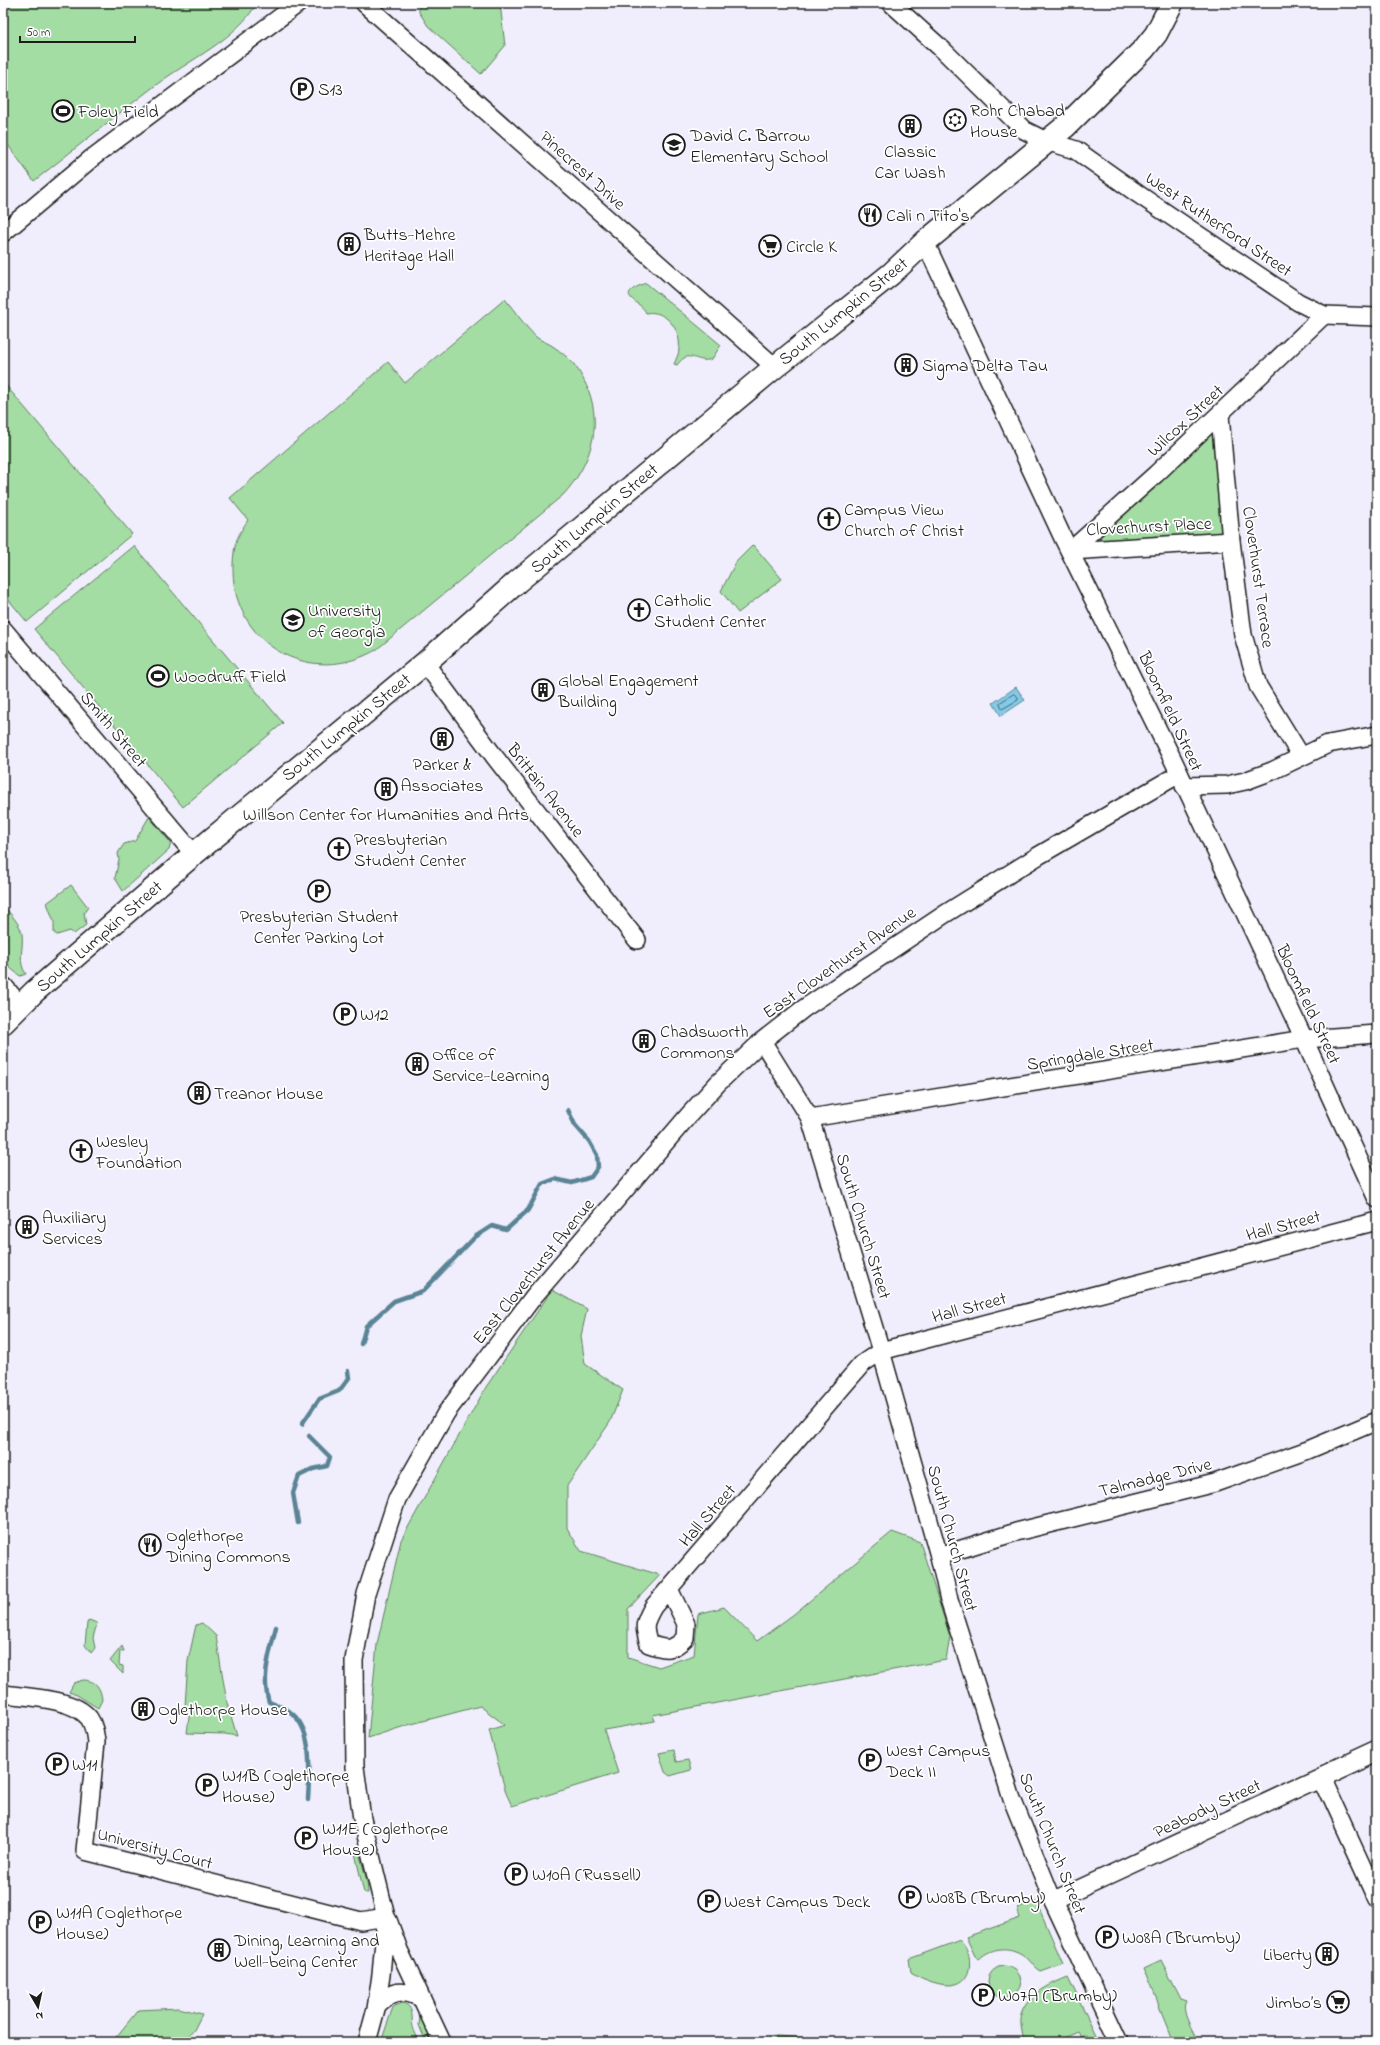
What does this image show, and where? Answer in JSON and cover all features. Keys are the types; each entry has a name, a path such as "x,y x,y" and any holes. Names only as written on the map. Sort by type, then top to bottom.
{"main road":[{"name":"South Lumpkin Street","path":"3,1023 18,1006 194,854 425,663 517,582 775,367 890,274 925,242 1066,126 1144,49 1156,34 1172,3"}],"street":[{"path":"3,233 92,158 299,3"},
{"name":"Pinecrest Drive","path":"364,3 775,367"},
{"name":"West Rutherford Street","path":"891,3 944,51 1024,130 1046,141 1076,150 1298,302 1324,315 1377,317"},
{"name":"Bloomfield Street","path":"925,242 1070,551 1304,1039 1377,1199"},
{"name":"Wilcox Street","path":"1070,551 1220,415 1324,315"},
{"name":"Cloverhurst Terrace","path":"1220,415 1231,541 1243,635 1258,686 1301,756"},
{"name":"Cloverhurst Place","path":"1070,551 1231,541"},
{"name":"Smith Street","path":"3,629 194,854"},
{"name":"Brittain Avenue","path":"425,663 494,756 637,940"},
{"path":"1181,780 1227,785 1245,781 1328,744 1377,735"},
{"name":"East Cloverhurst Avenue","path":"366,2042 377,2005 386,1916 362,1819 354,1766 355,1653 366,1594 397,1499 446,1413 534,1296 688,1116 718,1083 762,1042 803,1010 864,967 952,909 1038,856 1181,780"},
{"path":"3,988 18,1006"},
{"name":"Springdale Street","path":"810,1118 1304,1039 1377,1034"},
{"name":"South Church Street","path":"762,1042 810,1118 881,1351 939,1556 951,1606 1012,1799 1053,1901 1120,2042"},
{"name":"Hall Street","path":"669,1589 862,1364 881,1351 1377,1221"},
{"name":"Talmadge Drive","path":"939,1556 1016,1532 1215,1483 1308,1450 1377,1421"},
{"name":"University Court","path":"3,1694 57,1702 77,1709 89,1718 94,1727 96,1742 85,1851 361,1921 386,1916"},
{"name":"Peabody Street","path":"1053,1901 1377,1751"},
{"path":"1321,1777 1377,1899"},
{"path":"386,1916 399,1950 442,2042"},
{"path":"377,2005 388,1995 397,1992 408,1992 421,1998"}],"green space":[{"name":"Foley Field","path":"3,3 257,3 248,16 225,38 156,85 34,181 3,138"},
{"path":"419,3 500,3 505,46 481,74 428,26 419,12"},
{"path":"646,283 721,345 712,359 702,360 686,357 677,365 674,364 678,353 679,342 675,328 671,322 660,314 646,313 629,295 636,287"},
{"path":"505,299 536,337 552,346 571,361 583,378 588,389 592,403 594,432 587,459 572,484 563,495 376,650 354,660 332,664 310,663 289,657 271,646 255,631 243,613 235,590 233,577 234,551 237,539 248,520 230,498 388,362 405,383"},
{"path":"3,382 132,534 27,622 3,593"},
{"path":"1213,432 1223,528 1219,535 1103,541 1100,536"},
{"path":"753,545 782,579 738,613 721,591 736,562"},
{"name":"Woodruff Field","path":"134,546 283,723 183,807 34,629"},
{"path":"149,817 171,843 169,850 123,891 115,878 119,859 118,853 124,844 135,841"},
{"path":"71,885 88,907 84,913 86,925 74,934 70,931 57,935 54,933 54,922 47,903"},
{"path":"3,905 17,922 22,934 21,960 26,974 20,976 3,962"},
{"path":"552,1290 587,1309 581,1336 585,1364 623,1390 610,1422 567,1486 567,1528 581,1551 660,1575 628,1609 628,1657 659,1667 694,1655 698,1614 724,1607 757,1641 794,1614 892,1532 920,1542 950,1637 946,1660 653,1715 655,1721 604,1730 618,1773 512,1806 506,1793 489,1730 505,1725 480,1706 408,1725 368,1738 377,1644 401,1540 486,1387"},
{"path":"89,1620 97,1623 93,1638 95,1648 91,1653 85,1645 87,1623"},
{"path":"202,1623 216,1636 227,1703 237,1736 225,1734 187,1733 190,1710 185,1706 188,1661 196,1625"},
{"path":"122,1646 124,1651 120,1651 119,1665 123,1666 123,1674 110,1661"},
{"path":"83,1680 91,1681 99,1688 102,1700 98,1708 77,1695 69,1692 74,1683"},
{"path":"674,1750 676,1762 688,1760 691,1770 670,1776 665,1772 659,1753"},
{"path":"355,1853 360,1856 367,1881 368,1893 364,1893"},
{"path":"1036,1901 1063,1964 1041,1972 1022,1954 1010,1949 990,1952 979,1959 975,1956 966,1937 1020,1918 1017,1908"},
{"path":"960,1940 967,1950 970,1964 969,1971 962,1981 951,1985 939,1984 926,1980 911,1972 909,1959"},
{"path":"1161,1960 1181,1999 1187,2001 1187,2016 1199,2042 1174,2042 1144,1968"},
{"path":"1001,1966 1007,1966 1016,1970 1020,1982 1016,1994 1007,1998 1001,1998 992,1994 988,1985 988,1979 992,1970"},
{"path":"1068,1977 1099,2041 1091,2042 1087,2035 1081,2037 1078,2032 1054,2042 1025,2042 1021,2029 1021,2018 1024,2008 1037,1993"},
{"path":"402,2003 411,2010 412,2024 420,2042 381,2042 393,2007"},
{"path":"179,2008 202,2014 194,2030 183,2042 112,2042 138,2010"},
{"path":"420,2016 431,2040 430,2042 426,2042 419,2025"},
{"path":"776,2036 810,2038 822,2042 757,2042"}],"water":[{"path":"1016,687 1025,700 1001,716 993,703"}],"waterway":[{"path":"361,1344 366,1326 394,1301 423,1291 475,1237 492,1226 506,1230 528,1210 542,1184 555,1179 572,1183 591,1177 598,1167 597,1155 589,1141 575,1125 568,1110"},
{"path":"302,1424 319,1399 339,1391 349,1378 348,1371"},
{"path":"298,1523 293,1493 299,1476 313,1469 327,1466 330,1457 309,1436"},
{"path":"276,1627 267,1664 267,1693 269,1702 289,1711 297,1719 303,1729 309,1752 308,1800"}],"place":[{"name":"S13","path":"302,89"},
{"name":"Foley Field","path":"63,111"},
{"name":"Rohr Chabad House","path":"955,120"},
{"name":"Classic Car Wash","path":"910,126"},
{"name":"David C. Barrow Elementary School","path":"674,145"},
{"name":"Cali n Tito's","path":"870,215"},
{"name":"Butts-Mehre Heritage Hall","path":"349,244"},
{"name":"Circle K","path":"770,246"},
{"name":"Sigma Delta Tau","path":"906,365"},
{"name":"Campus View Church of Christ","path":"829,519"},
{"name":"Catholic Student Center","path":"639,610"},
{"name":"University of Georgia","path":"293,620"},
{"name":"Woodruff Field","path":"158,676"},
{"name":"Global Engagement Building","path":"543,690"},
{"name":"Parker & Associates","path":"442,739"},
{"name":"Willson Center for Humanities and Arts","path":"386,789"},
{"name":"Presbyterian Student Center","path":"339,849"},
{"name":"Presbyterian Student Center Parking Lot","path":"319,891"},
{"name":"W12","path":"345,1014"},
{"name":"Chadsworth Commons","path":"644,1041"},
{"name":"Office of Service-Learning","path":"417,1064"},
{"name":"Treanor House","path":"199,1093"},
{"name":"Wesley Foundation","path":"81,1151"},
{"name":"Auxiliary Services","path":"27,1227"},
{"name":"Oglethorpe Dining Commons","path":"150,1545"},
{"name":"Oglethorpe House","path":"143,1709"},
{"name":"West Campus Deck II","path":"870,1760"},
{"name":"W11","path":"57,1764"},
{"name":"W11B (Oglethorpe House)","path":"207,1785"},
{"name":"W11E (Oglethorpe House)","path":"306,1838"},
{"name":"W10A (Russell)","path":"516,1874"},
{"name":"W08B (Brumby)","path":"910,1897"},
{"name":"West Campus Deck","path":"709,1901"},
{"name":"W11A (Oglethorpe House)","path":"40,1922"},
{"name":"W08A (Brumby)","path":"1107,1937"},
{"name":"Dining, Learning and Well-being Center","path":"219,1950"},
{"name":"Liberty","path":"1327,1954"},
{"name":"W07A (Brumby)","path":"983,1995"},
{"name":"Jimbo’s","path":"1338,2002"}]}
